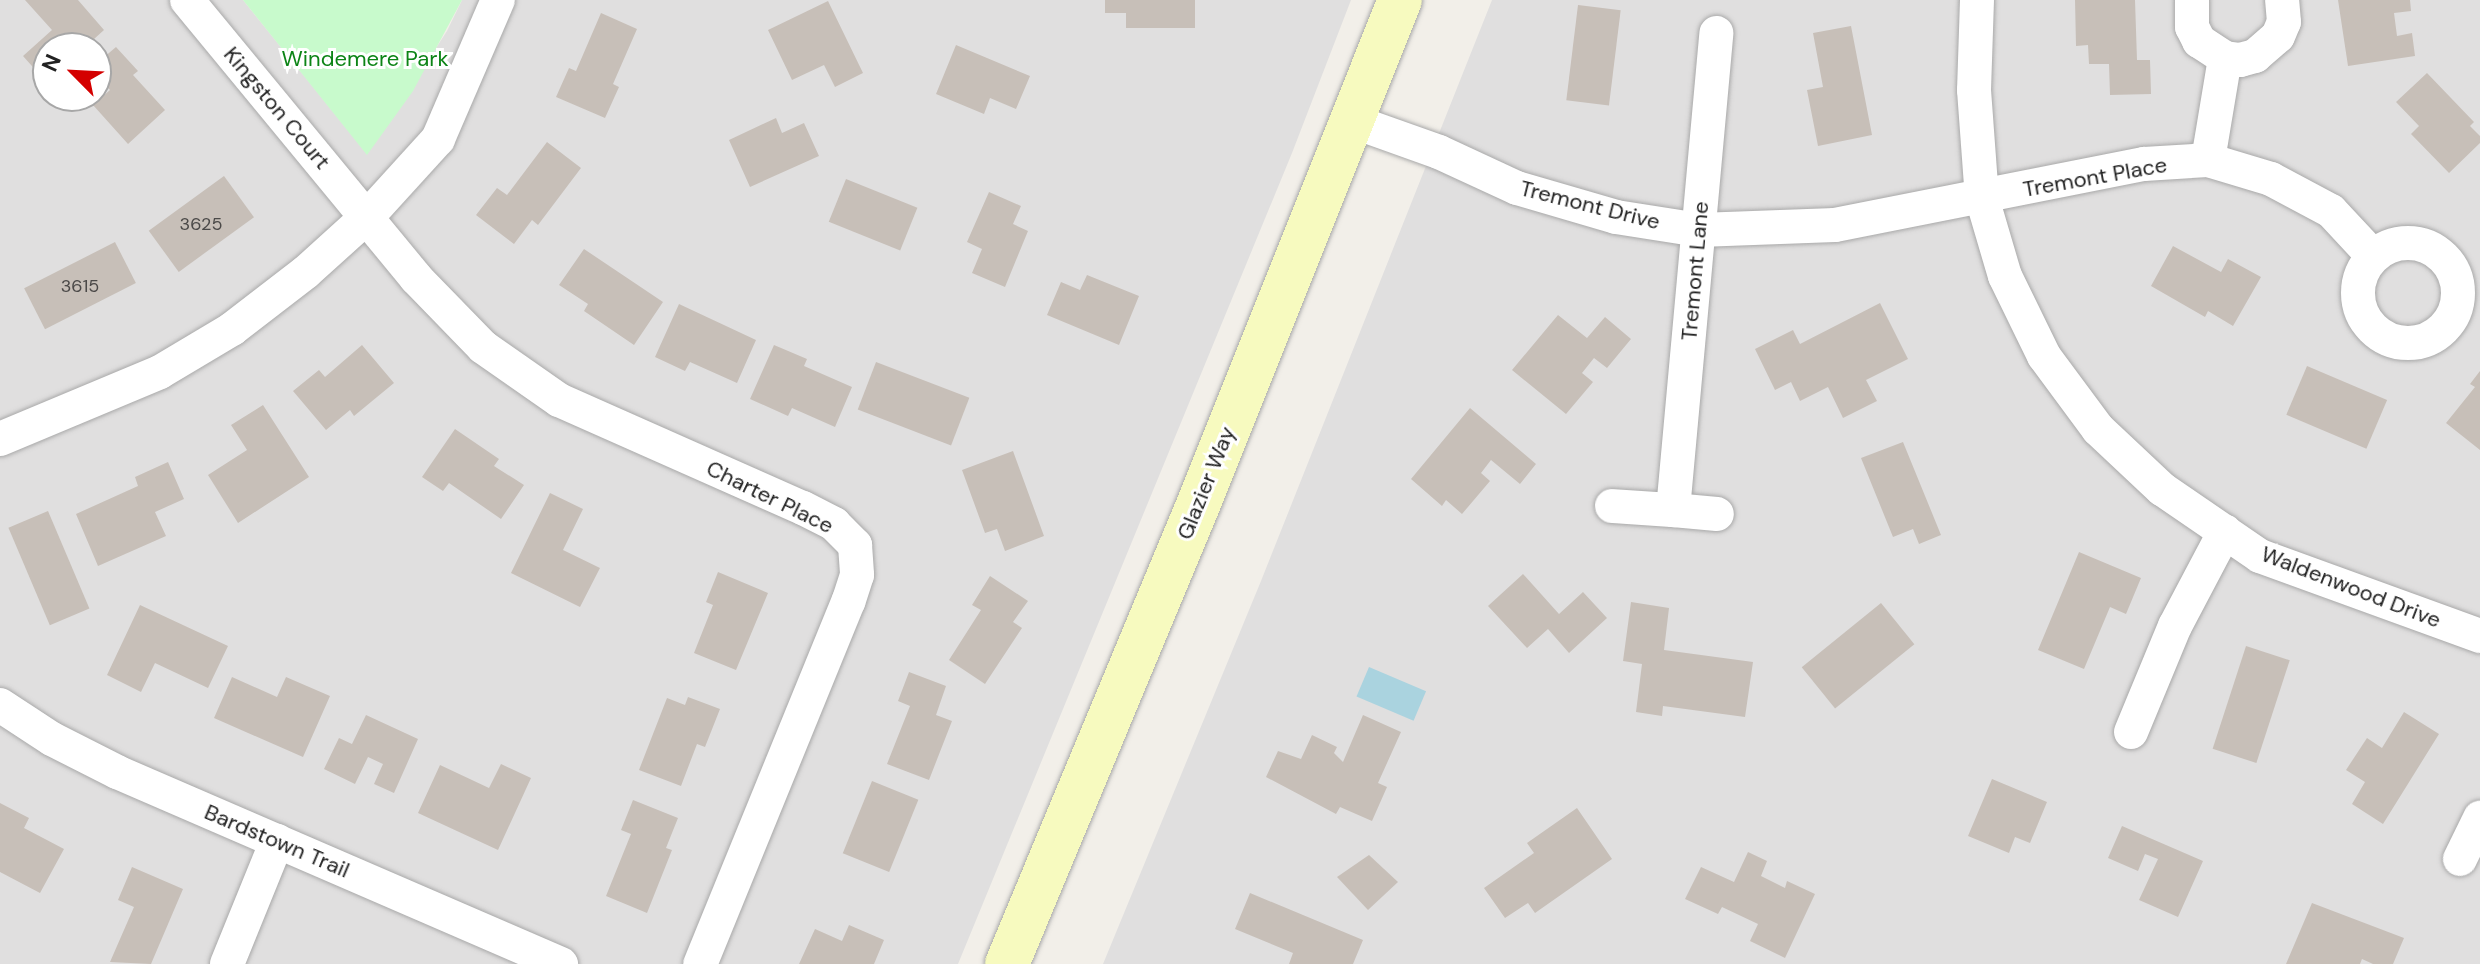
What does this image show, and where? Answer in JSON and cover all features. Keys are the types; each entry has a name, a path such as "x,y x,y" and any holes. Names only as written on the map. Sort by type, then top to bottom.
{"street":[{"name":"Kingston Court","path":"187,0 368,216"},
{"path":"0,439 172,365 232,329 306,272 368,216 438,139 498,0"},
{"name":"Glazier Way","path":"1007,964 1201,498 1400,0"},
{"name":"Waldenwood Drive","path":"1977,0 1974,90 1982,198 2005,276 2044,356 2098,429 2162,489 2260,556 2480,636"},
{"path":"2192,0 2192,27 2199,41 2225,58 2255,56 2268,48 2284,22 2282,0"},
{"name":"Tremont Lane","path":"1673,510 1716,33"},
{"path":"2208,160 2225,58"},
{"name":"Tremont Drive","path":"1352,121 1439,152 1517,188 1616,217 1699,230 1835,225 1982,198"},
{"name":"Tremont Place","path":"1982,198 2144,164 2208,160 2271,179 2331,211 2373,256"},
{"name":"Charter Place","path":"368,216 416,278 483,347 559,400 803,508 834,524 855,545 857,575 848,602 700,964"},
{"path":"1612,506 1717,514"},
{"path":"2131,732 2175,626 2225,531"},
{"name":"Bardstown Trail","path":"0,705 52,739 117,772 561,964"},
{"path":"2460,859 2480,818"},
{"path":"227,964 277,841"}],"shaded area":[{"path":"0,0 243,0 367,154 447,31 462,0 1351,0 1292,153 958,964 0,964"},
{"path":"1492,0 2480,0 2480,964 1103,964 1261,581"}],"green space":[{"name":"Windemere Park","path":"243,0 462,0 413,91 367,155"}],"water":[{"path":"1369,667 1426,691 1414,721 1356,696"}],"building":[{"path":"25,0 78,0 104,30 50,32 52,30"},
{"path":"1105,0 1195,0 1195,28 1126,28 1126,13 1105,13"},
{"path":"2075,0 2135,0 2137,60 2150,60 2151,94 2110,95 2109,64 2089,64 2088,45 2076,46"},
{"path":"2338,0 2410,0 2411,11 2394,13 2397,36 2412,33 2415,56 2348,66"},
{"path":"828,1 863,73 835,87 824,65 792,80 768,30"},
{"path":"1578,5 1621,10 1609,106 1566,100"},
{"path":"601,13 637,29 613,84 619,87 605,118 556,97 569,68 576,71"},
{"path":"1851,26 1872,135 1818,146 1807,90 1823,87 1813,33"},
{"path":"956,45 1030,76 1016,109 990,98 984,114 936,94"},
{"path":"116,47 138,71 133,75 165,110 128,144 99,112 112,112 112,50"},
{"path":"32,48 32,66 23,56"},
{"path":"2427,73 2474,122 2470,126 2480,136 2480,143 2449,173 2411,134 2419,126 2396,102"},
{"path":"776,118 782,133 804,123 819,156 750,187 729,140"},
{"path":"547,142 581,168 538,225 532,220 514,244 476,215 497,188 507,195"},
{"path":"224,176 254,217 179,272 149,231"},
{"path":"846,179 917,208 900,250 829,222"},
{"path":"989,192 1021,206 1013,224 1028,231 1005,287 972,273 982,249 967,242"},
{"path":"115,242 136,283 45,329 24,288"},
{"path":"2173,246 2221,272 2228,259 2261,277 2233,326 2208,311 2205,317 2151,286"},
{"path":"584,249 663,302 634,345 584,311 588,304 559,285"},
{"path":"1087,275 1139,296 1119,345 1047,315 1061,282 1080,290"},
{"path":"1880,303 1908,359 1866,380 1877,401 1843,418 1828,387 1800,401 1791,382 1775,390 1755,349 1793,330 1800,344"},
{"path":"679,304 756,340 737,383 690,362 685,371 655,357"},
{"path":"1558,315 1587,338 1605,317 1631,339 1607,368 1594,358 1582,373 1593,382 1566,414 1512,370"},
{"path":"362,345 394,383 354,416 350,410 326,430 293,391 319,370 325,377"},
{"path":"774,345 807,359 804,366 852,387 835,427 792,408 788,416 750,399"},
{"path":"876,362 969,398 951,445 858,410"},
{"path":"2307,366 2387,400 2366,449 2286,415"},
{"path":"2480,371 2480,450 2446,423 2475,387 2470,384"},
{"path":"263,405 309,477 238,523 208,475 247,450 231,425"},
{"path":"1470,408 1536,464 1520,484 1491,460 1481,473 1490,481 1462,514 1446,500 1442,506 1411,479"},
{"path":"455,429 499,459 494,466 524,485 501,519 449,483 443,491 422,477"},
{"path":"1903,442 1941,535 1919,544 1913,529 1893,537 1861,458"},
{"path":"1013,451 1044,536 1005,551 997,529 985,533 962,470"},
{"path":"168,462 184,499 155,512 166,536 98,566 76,514 138,486 135,477"},
{"path":"550,493 583,509 563,550 600,568 580,607 511,573"},
{"path":"48,511 89,609 50,625 8,528"},
{"path":"2079,552 2141,578 2126,614 2110,607 2084,669 2038,650"},
{"path":"718,572 768,593 736,670 694,653 713,605 706,602"},
{"path":"1523,574 1559,614 1583,592 1607,618 1569,653 1548,629 1527,648 1488,606"},
{"path":"990,576 1028,601 1013,622 1022,628 985,684 949,660 981,610 972,605"},
{"path":"1631,602 1669,608 1664,650 1753,662 1745,717 1663,706 1662,716 1636,712 1642,664 1623,661"},
{"path":"1881,603 1914,644 1835,708 1802,667"},
{"path":"140,605 228,646 208,688 155,663 141,692 107,675"},
{"path":"2246,646 2290,660 2256,763 2213,749"},
{"path":"909,672 946,686 936,715 952,721 929,780 887,764 910,706 898,701"},
{"path":"232,677 277,697 286,677 330,696 303,757 214,718"},
{"path":"688,697 720,709 705,747 697,744 681,786 639,770 667,698 685,705"},
{"path":"2404,712 2439,734 2383,824 2352,804 2365,782 2346,770 2367,738 2382,748"},
{"path":"366,715 418,739 394,793 374,784 383,764 368,757 355,784 324,769 339,738 352,744"},
{"path":"1363,715 1401,732 1378,783 1387,787 1372,821 1340,807 1336,814 1266,777 1278,751 1301,759 1312,735 1337,747 1334,753 1343,762"},
{"path":"501,764 531,778 498,850 418,813 440,765 489,788"},
{"path":"1992,779 2047,802 2030,843 2015,837 2009,853 1968,836"},
{"path":"872,781 918,800 889,872 843,853"},
{"path":"633,800 678,818 666,848 672,850 647,913 606,896 631,834 621,830"},
{"path":"0,803 29,818 24,828 64,849 40,893 0,872"},
{"path":"1577,808 1612,859 1535,913 1528,903 1505,918 1484,888 1534,853 1527,843"},
{"path":"2122,826 2203,861 2178,917 2139,900 2158,859 2145,854 2138,871 2108,858"},
{"path":"1748,852 1767,861 1761,876 1785,888 1787,881 1815,894 1785,958 1750,941 1758,924 1722,907 1718,914 1685,899 1701,867 1734,882"},
{"path":"1369,855 1398,882 1368,910 1337,877"},
{"path":"132,867 183,889 151,964 110,962 134,907 118,900"},
{"path":"1250,893 1363,940 1353,964 1289,964 1293,953 1235,929"},
{"path":"2312,903 2404,938 2393,964 2373,964 2362,959 2360,964 2286,964"},
{"path":"849,925 884,940 874,964 799,964 815,929 842,941"}]}
